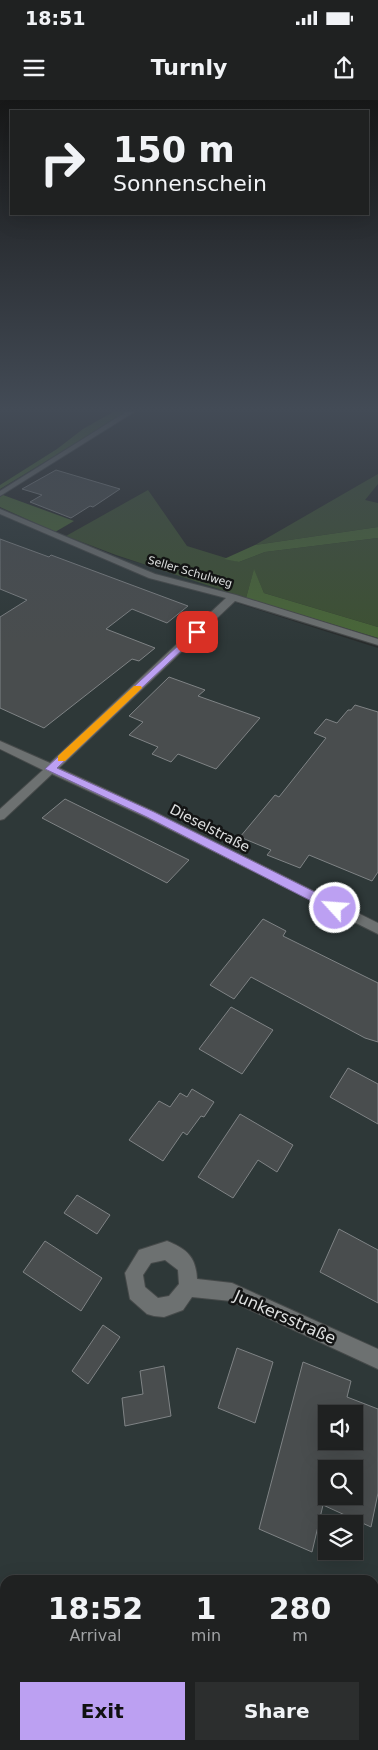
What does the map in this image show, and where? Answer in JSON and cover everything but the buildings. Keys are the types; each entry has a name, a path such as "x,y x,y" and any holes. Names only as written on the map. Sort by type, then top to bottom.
{"street":[{"name":"Seller Schulweg","path":"0,511 152,576 233,597 378,642"},
{"path":"0,816 233,597"},
{"name":"Dieselstraße","path":"0,744 151,815 378,929"},
{"name":"Junkersstraße","path":"188,1287 232,1292 378,1359"}],"shaded area":[{"path":"0,510 116,556 244,595 237,603 378,648 378,1575 0,1575"}],"green space":[{"path":"352,489 374,489 365,500 378,503 378,527 255,545"},
{"path":"148,490 187,546 239,562 265,552 378,538 378,627 264,593 254,570 246,598 116,555 66,536"},
{"path":"3,495 74,521 55,532 0,507 0,497"},
{"path":"378,527 378,538 265,552 239,562 224,559 255,545"},
{"path":"254,569 264,593 378,627 378,638 246,598"}],"slow traffic":[{"path":"61,758 137,688"}],"route":[{"path":"197,632 50,769 151,815 335,908"}]}
